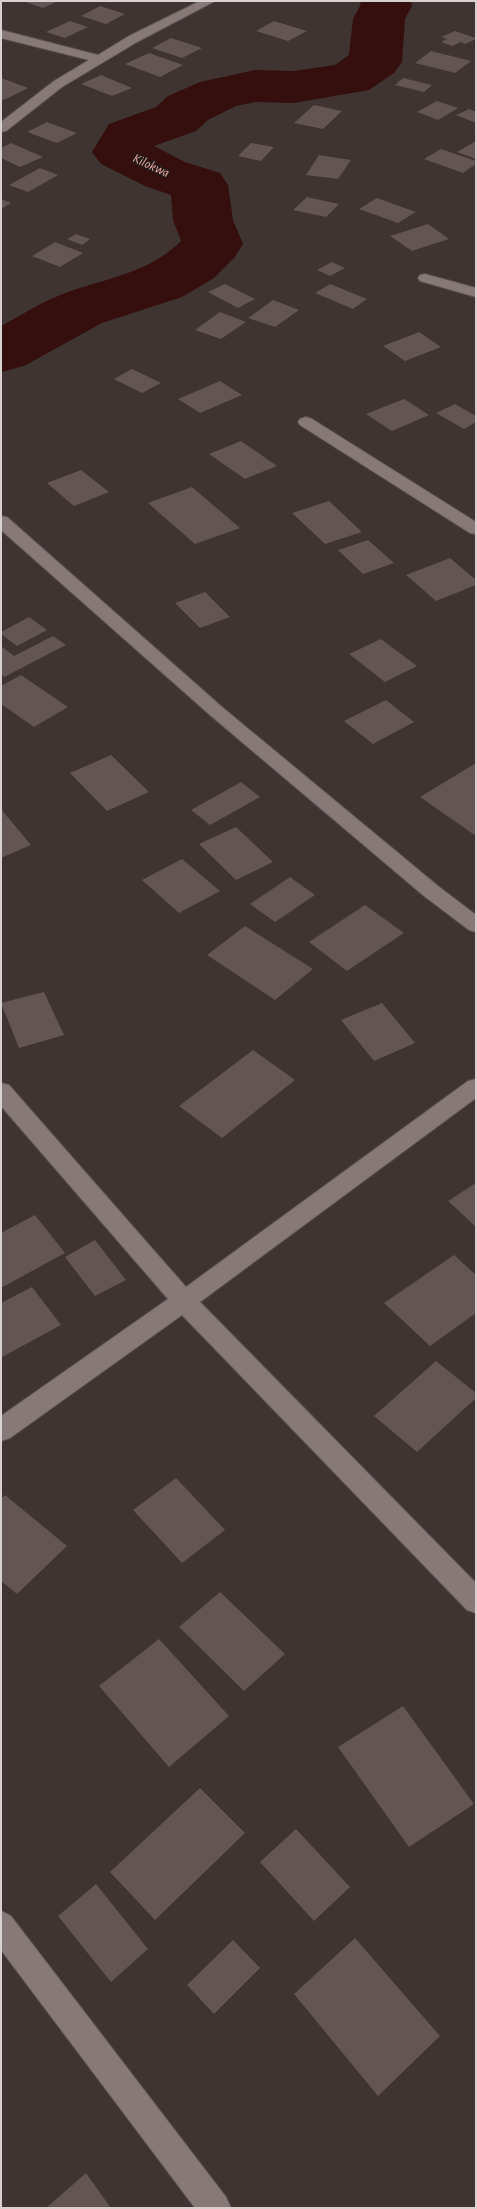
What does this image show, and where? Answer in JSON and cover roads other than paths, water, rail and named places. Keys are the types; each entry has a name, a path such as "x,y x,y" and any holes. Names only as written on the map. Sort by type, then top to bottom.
{"street":[{"path":"1,128 58,84 133,39 209,1"},
{"path":"1,34 99,59"},
{"path":"424,278 476,293"},
{"path":"306,422 476,529"},
{"path":"1,521 216,711 432,891 476,925"},
{"path":"1,1430 184,1301 476,1087"},
{"path":"1,1091 184,1301 476,1600"},
{"path":"1,1926 215,2208"}],"waterway":[{"name":"Kilokwa","path":"1,352 80,310 160,284 192,265 213,244 203,220 199,185 165,174 121,152 129,136 176,119 188,108 219,94 255,86 294,87 350,79 375,62 379,19 386,6 386,1"}]}
